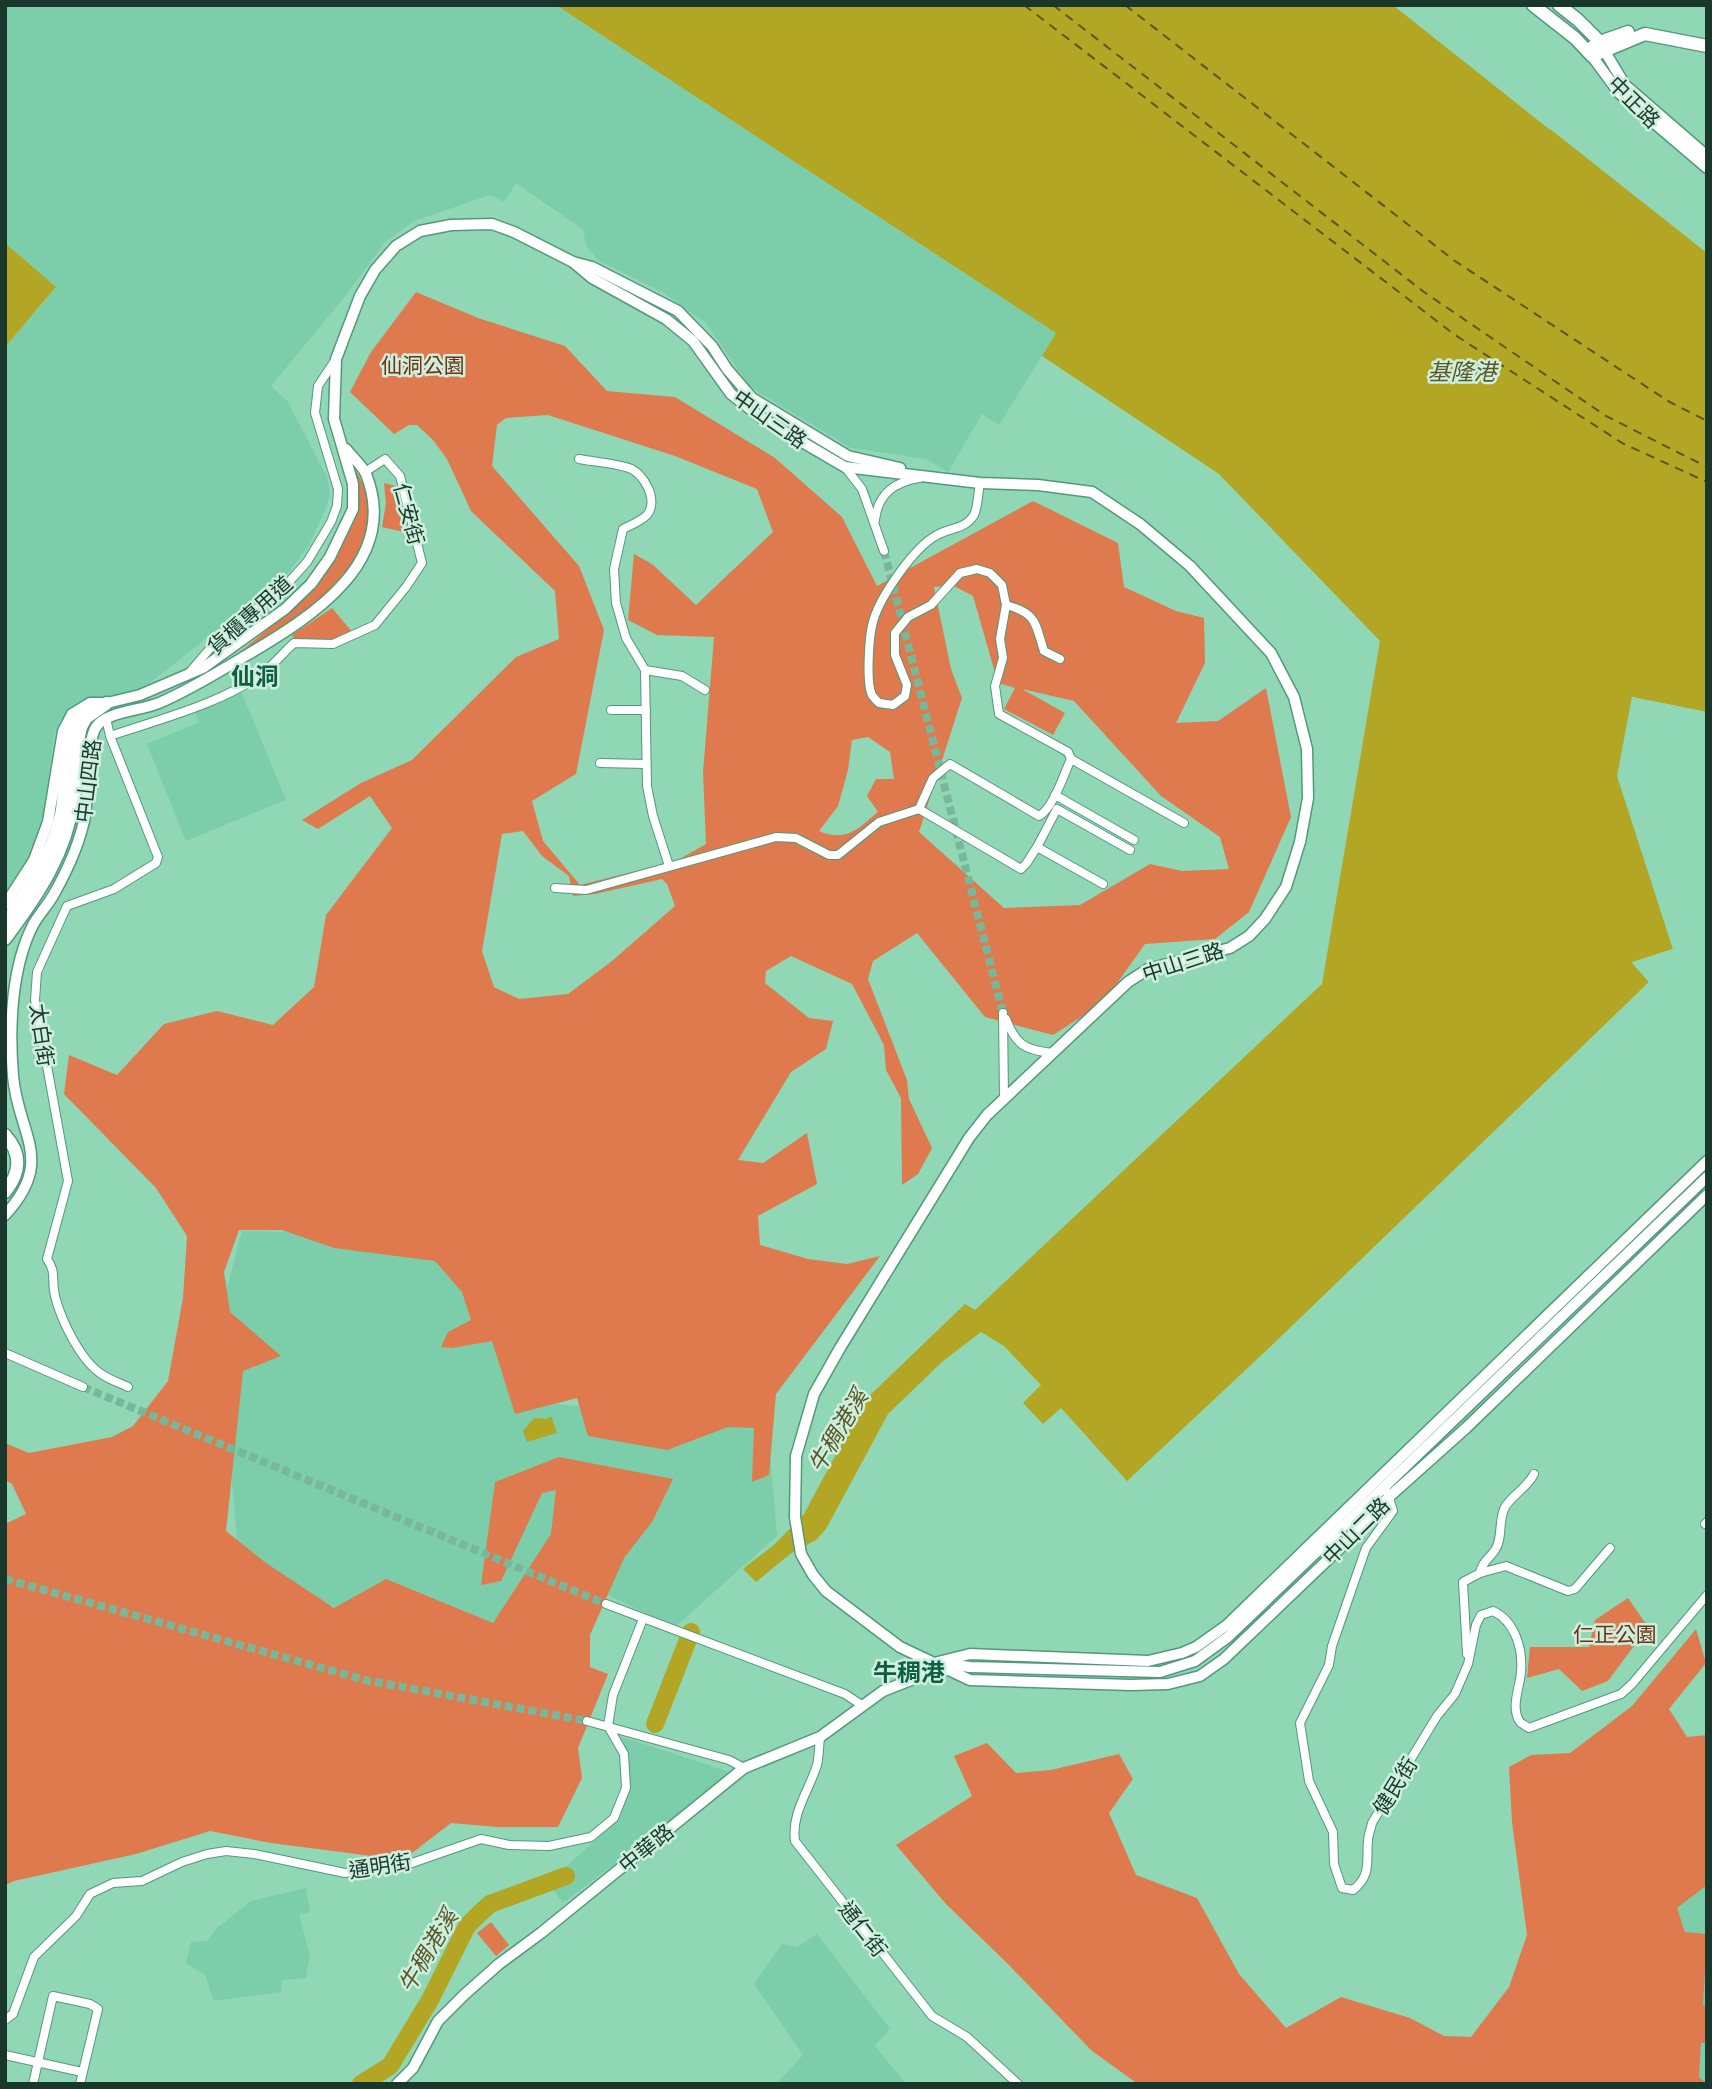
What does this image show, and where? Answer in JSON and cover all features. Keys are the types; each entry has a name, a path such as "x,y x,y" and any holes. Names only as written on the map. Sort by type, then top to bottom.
{"main road":[{"name":"中正路","path":"1533,5 1590,53"},
{"name":"中正路","path":"1559,5 1602,46"},
{"path":"1590,53 1645,26 1707,38"},
{"path":"1602,46 1645,34 1707,46"},
{"path":"5,939 47,879 60,853 71,815 73,751 69,731 77,716 89,707 107,703"},
{"path":"5,925 39,874 51,850 73,751"},
{"path":"5,1135 15,1147 18,1161 16,1173 5,1192"}],"street":[{"name":"中正路","path":"1602,46 1625,85 1707,156"},
{"name":"中正路","path":"1590,53 1619,93 1707,169"},
{"name":"中山三路","path":"5,905 34,860 48,822 64,726 72,714 95,702 107,703 140,695 203,668 285,609 311,584 330,557 353,509 353,484 334,419 336,359 355,306 375,270 396,246 419,231 451,225 492,224 514,232 573,262 592,267 678,312 704,336 743,390 752,398 848,456 894,466 925,477"},
{"name":"中山三路","path":"573,262 592,278 666,319 693,341 731,394 763,419 845,467 980,483 1038,485 1092,492 1140,524 1190,566 1271,653 1294,697 1307,749 1308,798 1300,842 1286,887 1265,919 1250,936 1230,948 1148,969 1128,982 987,1115 969,1138 814,1395 796,1456 795,1521 802,1554"},
{"name":"貨櫃專用道","path":"187,676 212,645 288,583 307,562 331,522 337,506 338,489 314,413 318,386 336,359"},
{"name":"中山四路","path":"5,1215 25,1188 31,1167 31,1143 13,1077 13,1006 17,971 34,924 70,864 80,837 88,800 92,737 97,725 106,718 146,709 210,679 287,632 319,608 355,570 366,551 372,527 373,503 365,472 342,444"},
{"name":"仁安街","path":"110,736 176,714 240,686 266,670 294,643 333,644 375,625 422,563 400,476 385,459 365,472"},
{"path":"579,459 631,469 638,473 646,485 652,503 650,512 643,519 623,529 614,569 616,603 626,638 645,670 646,764 653,816 668,866"},
{"path":"845,467 858,481 875,520 884,551"},
{"path":"875,520 880,499 887,490 909,480 925,477"},
{"path":"980,483 974,514 967,522 954,530 937,535 926,544 912,558 883,600 872,625 869,673 872,694 879,703 893,705 905,696 907,685 895,655 895,633 908,617 931,604 960,573 976,569 990,573 1002,585 1006,605 1000,639 1003,658 995,686 999,714 1068,752 1071,760 1184,823"},
{"path":"1006,605 1025,610 1035,624 1044,651 1060,659"},
{"path":"645,670 682,676 705,690"},
{"path":"611,710 646,710"},
{"name":"太白街","path":"106,718 110,736 158,857 156,863 114,889 67,906 37,972 35,1000 68,1181 47,1259 54,1269 54,1292 66,1330 94,1368 102,1375 128,1387"},
{"path":"555,888 586,890 776,837 796,838 826,853 838,855 879,822 919,809 933,778 950,764 1039,816 1044,814 1055,795 1071,760"},
{"path":"600,763 646,764"},
{"path":"1055,795 1134,840"},
{"path":"919,809 1021,869 1037,847 1057,809 1130,850"},
{"path":"1037,847 1103,884"},
{"path":"1004,1099 1003,1013 1014,1038 1030,1050 1052,1053"},
{"path":"1383,1488 1705,1168"},
{"name":"中山二路","path":"934,1663 970,1654 1148,1661 1196,1647 1227,1625 1383,1488 1466,1428 1707,1195"},
{"path":"5,1353 83,1387"},
{"path":"1480,1573 1481,1565 1497,1548 1499,1525 1506,1506 1529,1484 1534,1474"},
{"name":"中山二路","path":"802,1554 813,1575 826,1591 853,1613 900,1647 970,1680 1168,1684 1200,1676 1243,1641 1338,1550 1383,1488"},
{"name":"健民街","path":"1383,1488 1393,1511 1366,1548 1332,1646 1329,1665 1300,1723 1309,1782 1333,1832 1334,1864 1342,1888 1353,1890 1367,1875 1368,1840 1372,1823 1437,1716 1455,1693 1468,1664 1476,1625 1481,1615 1493,1611 1504,1616 1511,1625 1520,1648 1521,1673 1517,1714 1520,1723 1529,1728 1621,1694 1707,1595"},
{"path":"1468,1664 1463,1582 1480,1573 1506,1566 1568,1591 1575,1589 1610,1548"},
{"path":"606,1604 845,1694 863,1706"},
{"path":"608,1726 613,1695 643,1619"},
{"name":"中華路","path":"397,2084 413,2068 438,2021 464,1995 744,1768 820,1737 883,1691 926,1674 934,1663"},
{"path":"587,1721 729,1760 744,1768"},
{"name":"通明街","path":"5,2020 13,2014 34,1957 76,1916 90,1894 113,1883 142,1881 182,1861 226,1851 254,1854 345,1873 412,1863 481,1839 509,1844 549,1846 591,1837 614,1818 626,1788 624,1755 608,1726"},
{"name":"通仁街","path":"820,1737 817,1766 805,1791 793,1828 795,1841 932,2016 967,2036 1018,2084"},
{"path":"33,2084 53,1996 90,2004 98,2009 80,2084"},
{"path":"5,2055 82,2072"}],"shaded area":[{"path":"5,5 556,5 1056,333 999,425 982,414 948,472 926,459 851,448 750,387 706,323 662,292 598,260 587,247 585,231 516,183 504,202 490,195 414,221 385,242 347,294 271,386 288,402 327,477 330,493 327,506 309,545 289,572 270,589 148,684 135,690 89,700 61,719 54,735 43,821 22,872 5,898 5,347 56,288 5,243"},
{"path":"240,689 286,800 186,841 147,744 199,722 194,709"},
{"path":"242,1231 444,1234 522,1400 768,1428 777,1536 675,1627 614,1598 573,1571 503,1667 240,1573 218,1322"},
{"path":"616,1735 733,1773 563,1903 548,1883 619,1819 630,1789 628,1752"},
{"path":"1707,1885 1707,2084 1678,2060 1685,1932 1677,1908"},
{"path":"306,1888 310,1912 299,1915 310,1955 306,1978 282,1980 281,1992 214,2001 205,1975 186,1963 191,1942 207,1941 217,1928 251,1901"},
{"path":"817,1934 890,2029 875,2046 906,2084 776,2084 803,2055 754,1984 782,1944 797,1947"}],"green space":[{"name":"仙洞公園","path":"416,292 478,318 565,346 607,391 675,397 775,458 842,517 877,586 1033,501 1118,543 1124,587 1176,611 1204,618 1205,663 1176,723 1218,721 1266,688 1291,817 1249,912 1215,939 1145,944 1103,1003 1053,1035 985,1017 917,933 873,961 868,979 907,1080 909,1099 932,1148 918,1174 902,1185 901,1098 886,1070 884,1045 852,984 791,956 766,971 765,983 809,1018 833,1021 826,1049 791,1072 738,1160 763,1163 807,1133 817,1184 758,1216 760,1245 808,1259 847,1264 880,1256 776,1394 769,1475 752,1482 754,1428 728,1427 667,1450 588,1436 577,1398 515,1414 492,1341 452,1348 441,1347 448,1332 471,1320 462,1292 435,1261 334,1248 282,1230 239,1230 224,1272 230,1312 281,1356 243,1371 226,1531 266,1563 334,1608 386,1579 493,1623 551,1534 556,1490 542,1493 501,1581 481,1585 495,1482 559,1457 673,1479 652,1522 624,1558 590,1635 590,1667 608,1674 578,1748 582,1778 558,1827 497,1827 451,1823 403,1860 271,1843 210,1831 136,1854 5,1885 5,1524 26,1514 12,1484 5,1480 5,1443 29,1453 112,1437 133,1426 168,1381 183,1298 187,1236 156,1188 64,1094 69,1055 117,1075 164,1024 217,1011 273,1025 314,987 326,915 392,828 370,796 318,829 302,820 361,783 412,760 516,657 559,639 555,591 471,511 447,459 433,440 417,425 409,425 394,434 350,392 371,352","holes":["548,415 675,456 757,489 773,532 696,605 652,564 634,554 628,620 657,635 714,637 703,773 706,844 676,861 580,885 543,841 532,801 576,774 604,630 579,566 492,466 497,425 506,418","952,585 973,596 998,683 1015,688 1004,709 1053,735 1065,713 1022,689 1074,701 1161,796 1220,837 1229,869 1182,871 1150,864 1080,905 1004,908 919,832 962,698 951,669 934,587","868,737 890,752 894,779 876,779 867,796 878,812 858,828 837,835 819,831 838,806 848,770 852,740","523,831 542,856 569,876 573,896 595,894 662,879 667,884 675,906 612,961 568,994 519,999 494,987 482,951 502,834"]},
{"path":"353,465 364,486 369,504 368,524 355,561 315,605 280,633 234,657 309,595 334,561 358,508"},
{"path":"384,483 399,487 408,533 382,527 386,503"},
{"path":"332,608 353,633 332,642 296,641 292,635"},
{"name":"仁正公園","path":"1628,1598 1648,1627 1608,1681 1582,1691 1559,1669 1527,1678 1530,1647 1589,1647 1595,1620"},
{"path":"1696,1629 1706,1663 1669,1709 1687,1737 1707,1735 1707,1885 1677,1908 1685,1932 1707,1934 1703,2005 1707,2006 1707,2043 1701,2043 1699,2077 1707,2084 1138,2084 1092,2051 946,1904 896,1845 972,1796 954,1756 987,1743 1016,1773 1051,1770 1119,1754 1133,1779 1109,1813 1136,1875 1197,1898 1239,1974 1286,2028 1341,1997 1410,2018 1444,2036 1471,2037 1509,1987 1527,1935 1512,1822 1509,1767 1531,1755 1570,1753 1632,1706"},
{"path":"491,1922 509,1945 496,1956 477,1933"}],"water":[{"name":"基隆港","path":"556,5 1393,5 1707,253 1707,712 1632,697 1617,776 1673,949 1632,963 1649,982 1127,1481 1061,1408 1043,1424 1023,1403 1041,1385 1004,1346 981,1332 943,1361 888,1414 826,1529 816,1540 790,1554 756,1582 743,1569 775,1544 804,1514 865,1400 965,1304 975,1310 1322,984 1380,641 1219,474 1042,356 1056,333"},
{"path":"5,243 56,287 5,347"},
{"path":"551,1416 557,1433 527,1442 523,1431 534,1418 547,1419"}],"pier":[{"path":"1393,5 1399,5 1551,126 1549,129"},
{"path":"1632,697 1707,712 1706,715 1635,701 1621,776 1677,951 1638,964 1652,980 1652,984 1403,1225 1649,982 1632,962 1673,949 1618,777"}],"waterway":[{"name":"牛稠港溪","path":"655,1724 691,1632"},
{"name":"牛稠港溪","path":"361,2084 390,2066 430,2000 467,1926 490,1904 566,1876"}],"ferry route":[{"path":"1024,5 1455,335 1622,443 1707,482"},
{"path":"1053,5 1424,292 1606,416 1707,467"},
{"path":"1125,5 1455,261 1668,401 1707,421"}],"tunnel":[{"path":"884,551 1003,1013"},
{"path":"83,1387 606,1604"},
{"path":"5,1579 365,1680 587,1721"}],"district":[{"name":"仙洞","path":"255,676"},
{"name":"牛稠港","path":"909,1672"}]}
